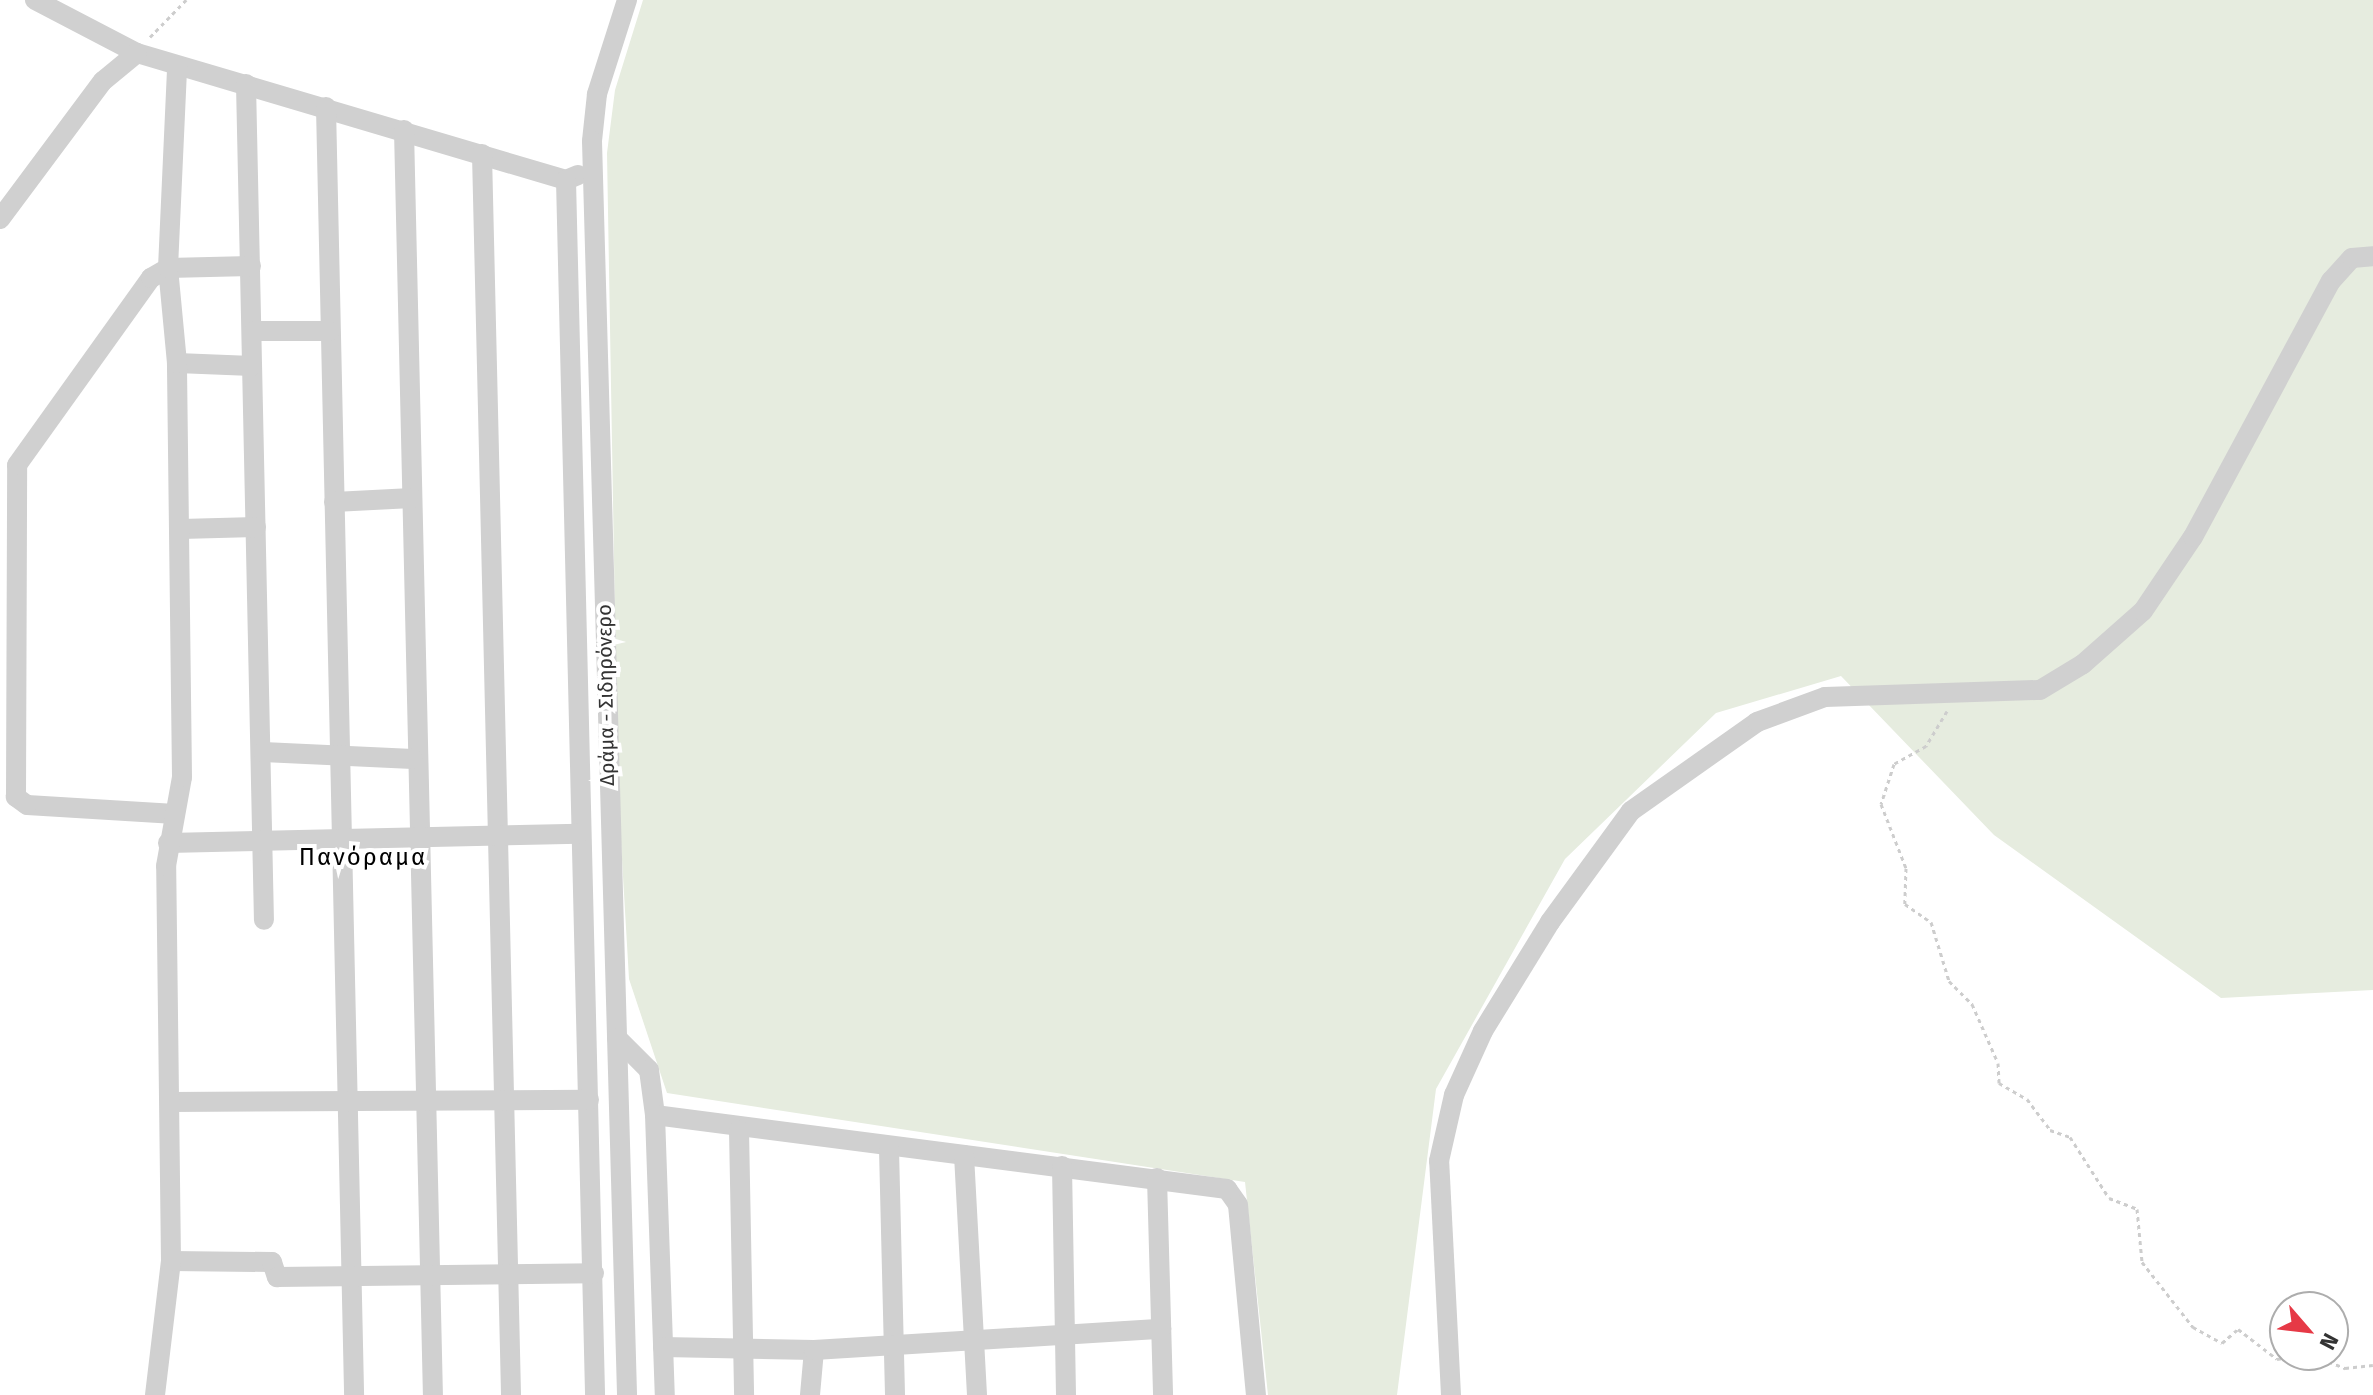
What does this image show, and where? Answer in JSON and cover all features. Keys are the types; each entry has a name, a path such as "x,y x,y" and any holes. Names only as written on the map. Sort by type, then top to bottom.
{"street":[{"path":"35,0 137,53 177,66 326,107 566,180 592,168"},
{"name":"Δράμα - Σιδηρόνερο","path":"627,0 597,94 592,168 627,1395"},
{"path":"0,219 103,81 137,53"},
{"path":"155,1395 171,1261 168,843 182,777 177,363 168,268 177,66"},
{"path":"246,84 254,331 252,366 263,752 264,920"},
{"path":"326,107 340,754 339,839 354,1395"},
{"path":"404,130 412,498 413,759 433,1273 433,1395"},
{"path":"482,154 511,1395"},
{"path":"566,180 579,834 594,1273 595,1395"},
{"path":"1451,1395 1439,1161 1454,1095 1483,1031 1550,922 1631,811 1757,722 1825,697 2040,690 2143,611 2193,537 2331,281 2352,258 2373,256"},
{"path":"175,814 27,805 14,790 17,465 151,278 168,268 251,266"},
{"path":"254,331 329,331"},
{"path":"177,363 252,366"},
{"path":"334,502 412,498"},
{"path":"181,529 256,527"},
{"path":"263,752 413,759"},
{"path":"168,843 579,834"},
{"path":"617,1038 649,1070 655,1115 665,1395"},
{"path":"170,1102 589,1100"},
{"path":"655,1115 739,1130 1221,1187 1236,1199 1256,1395"},
{"path":"739,1130 744,1395"},
{"path":"889,1149 895,1395"},
{"path":"964,1155 977,1395"},
{"path":"1062,1166 1066,1395"},
{"path":"1157,1178 1163,1395"},
{"path":"171,1261 272,1262 277,1277 509,1271 594,1273"},
{"path":"663,1347 814,1350 975,1343 1161,1329"},
{"path":"810,1395 814,1350"}],"path":[{"path":"137,53 186,0"},
{"path":"1952,692 1926,746 1894,764 1881,804 1906,868 1905,904 1931,922 1949,981 1972,1004 1998,1063 1999,1083 2027,1099 2050,1130 2070,1137 2109,1198 2137,1209 2142,1262 2193,1327 2222,1343 2238,1329 2269,1353"},
{"path":"2349,1368 2373,1365"}],"shaded area":[{"path":"643,0 2373,0 2373,990 2221,998 1994,835 1841,676 1716,713 1565,859 1436,1089 1397,1395 1268,1395 1245,1182 667,1093 629,979 618,791 607,153 615,90"}],"district":[{"name":"Πανόραμα","path":"363,858"}]}
